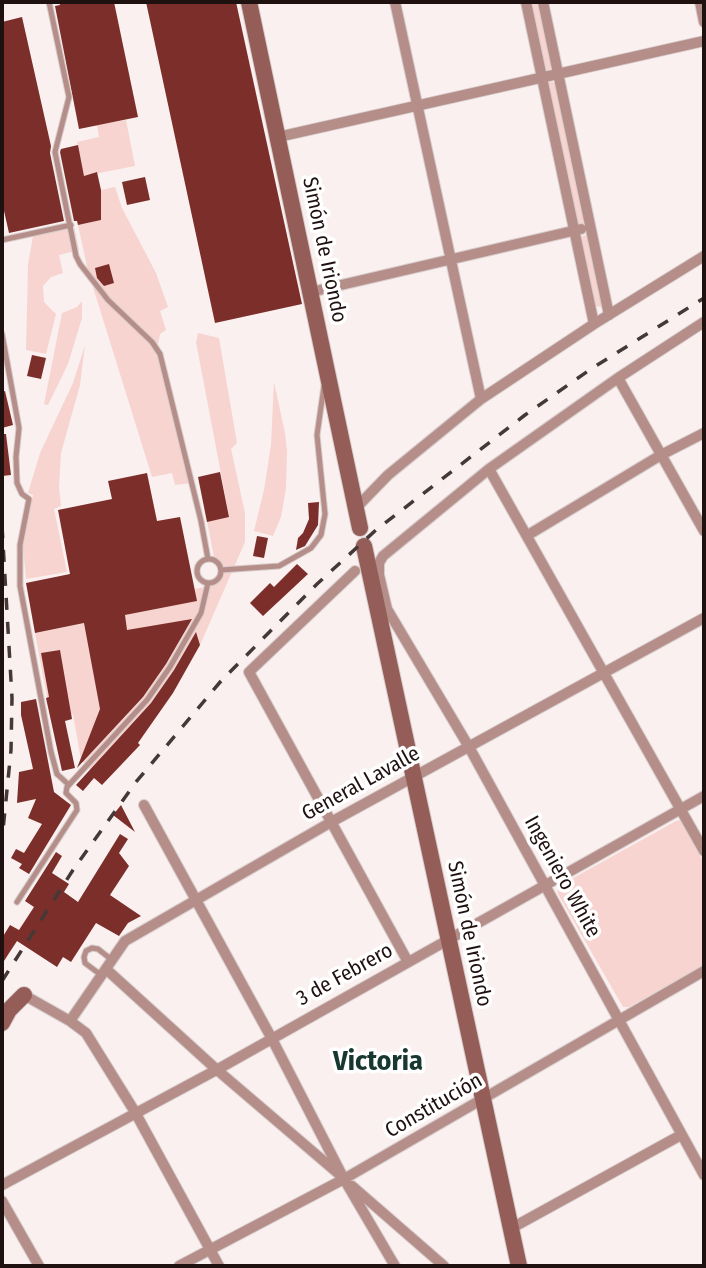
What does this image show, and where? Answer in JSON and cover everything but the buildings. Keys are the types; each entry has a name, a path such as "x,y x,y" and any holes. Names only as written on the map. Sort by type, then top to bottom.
{"street":[{"name":"Simón de Iriondo","path":"249,2 360,528"},
{"path":"396,2 481,399"},
{"path":"526,2 594,324"},
{"path":"543,2 609,315"},
{"path":"700,2 704,22"},
{"path":"278,137 704,41"},
{"path":"311,292 590,227"},
{"path":"356,508 388,475 481,399 594,324 704,257"},
{"path":"704,322 489,468 704,851"},
{"path":"618,378 704,531"},
{"path":"528,535 661,455 704,433"},
{"name":"Simón de Iriondo","path":"489,468 383,556 379,563 379,575 414,777 519,1266"},
{"path":"364,546 383,610"},
{"path":"355,571 249,672 408,962"},
{"name":"Ingeniero White","path":"383,610 469,747 704,1175"},
{"name":"General Lavalle","path":"70,1021 125,940 332,821 704,618"},
{"name":"3 de Febrero","path":"2,1185 272,1039 704,796"},
{"path":"144,805 272,1039 344,1179 395,1266"},
{"path":"106,968 216,1069 444,1266"},
{"name":"Constitución","path":"179,1266 344,1179 704,971"},
{"path":"24,995 86,1033 135,1112 219,1266"},
{"path":"2,1023 9,1010 24,995"},
{"path":"2,1033 24,995"},
{"path":"510,1229 681,1135"},
{"path":"2,1201 39,1266"}],"lane":[{"path":"49,2 69,97 55,152 76,256 108,300 152,342 160,354 208,559"},
{"path":"2,240 71,225"},
{"path":"2,334 19,428 17,483 22,494 29,499 19,545 20,586 51,751 57,774 69,785"},
{"path":"221,570 279,566 311,548 321,535 325,514 317,435 327,369"},
{"path":"208,559 215,561 221,570 216,581 208,583 201,580 197,573 201,562 208,559"},
{"path":"17,902 77,810 76,803 66,793 69,785 147,700 170,667 201,613 208,583"}],"shaded area":[{"path":"529,2 539,2 552,68 549,70 545,70"},
{"path":"551,81 556,84 585,222 582,224 578,224 547,84"},
{"path":"126,120 135,166 84,176 77,142 99,137 97,125"},
{"path":"115,187 122,208 156,273 168,307 160,311 166,330 160,334 158,344 192,483 175,485 172,473 152,477 88,271 78,225 101,220 101,190"},
{"path":"73,222 79,250 59,255 63,273 51,277 43,286 44,302 56,314 46,354 26,350 28,265 34,230"},
{"path":"587,236 601,307 595,306 581,238"},
{"path":"82,301 82,318 68,364 48,405 44,404 62,313 77,307"},
{"path":"198,333 219,338 237,443 231,449 245,513 245,542 200,645 93,773 81,760 73,714 51,718 35,633 196,601 195,589 214,585 220,582 224,575 224,567 214,557 207,521 229,516 196,342"},
{"path":"85,345 80,385 61,453 61,506 54,509 67,572 26,579 23,546 33,495 28,493 40,453 73,383"},
{"path":"274,382 287,452 286,488 281,517 273,536 254,531 271,445"},
{"path":"681,820 704,863 704,965 629,1007 623,1007 558,894 557,887"}],"railway":[{"path":"2,981 73,870 136,782 221,681 317,584 376,530 525,415 591,369 704,298"},
{"path":"2,526 12,698 11,750 2,840"}],"district":[{"name":"Victoria","path":"378,1062"}]}
